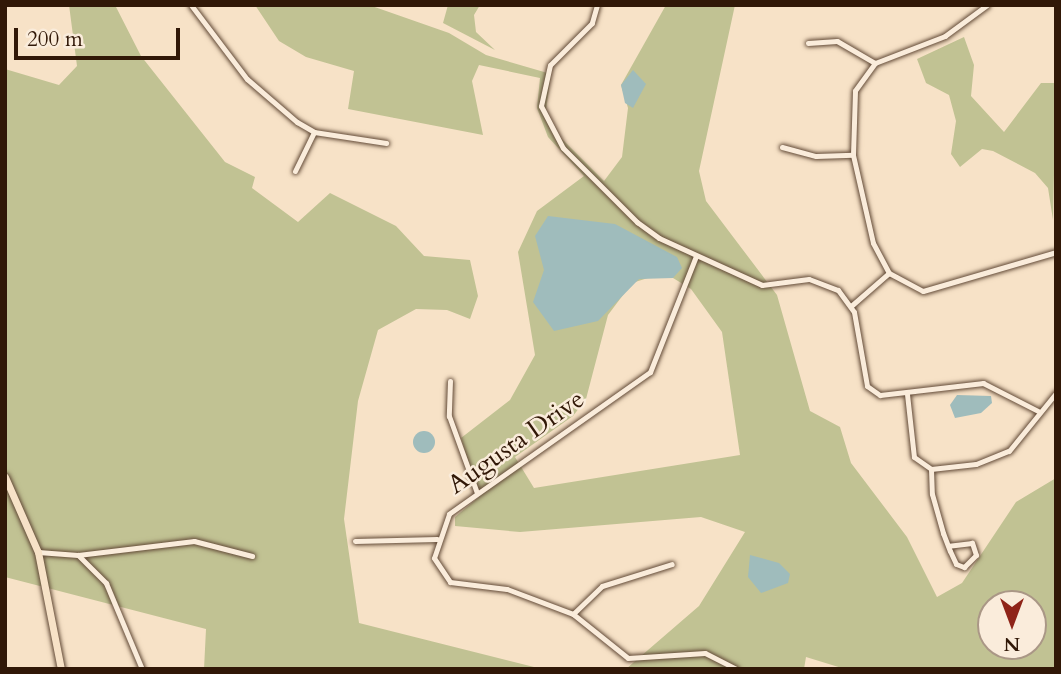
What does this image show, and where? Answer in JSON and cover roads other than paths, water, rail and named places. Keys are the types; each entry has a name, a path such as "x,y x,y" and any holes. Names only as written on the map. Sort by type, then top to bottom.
{"main road":[{"path":"5,477 38,552 61,669"}],"street":[{"path":"191,5 265,98 314,132 386,143"},
{"path":"597,5 592,23 545,76 544,117 564,148 637,222 696,256 762,285 826,283 851,306 867,386 884,397 983,383 1038,411"},
{"path":"986,5 945,36 875,62 855,91 853,155 873,243 889,273 911,288 934,291 1056,252"},
{"path":"808,43 837,41 875,62"},
{"path":"295,171 314,132"},
{"path":"782,147 815,156 853,155"},
{"name":"Augusta Drive","path":"437,539 449,514 650,372 696,256"},
{"path":"851,306 889,273"},
{"path":"450,381 449,416 477,493"},
{"path":"907,394 914,457 931,469 976,464 1009,451 1038,411 1056,393"},
{"path":"931,469 948,547 960,566 976,555 972,543 948,547"},
{"path":"355,541 437,539 435,564 450,582 507,589 573,614 628,658 705,653 736,669"},
{"path":"38,552 78,555 194,541 252,556"},
{"path":"78,555 106,583 142,669"},
{"path":"573,614 602,586 672,564"}],"water":[{"path":"633,70 646,84 633,108 625,103 621,85"},
{"path":"548,216 615,224 677,257 682,268 673,278 639,279 598,321 554,331 533,302 544,270 535,236"},
{"path":"957,395 991,396 992,403 981,413 955,418 950,405"},
{"path":"424,431 434,438 435,442 428,452 424,453 414,446 413,442 420,432"},
{"path":"750,555 779,563 790,574 788,583 761,593 748,577"}]}
